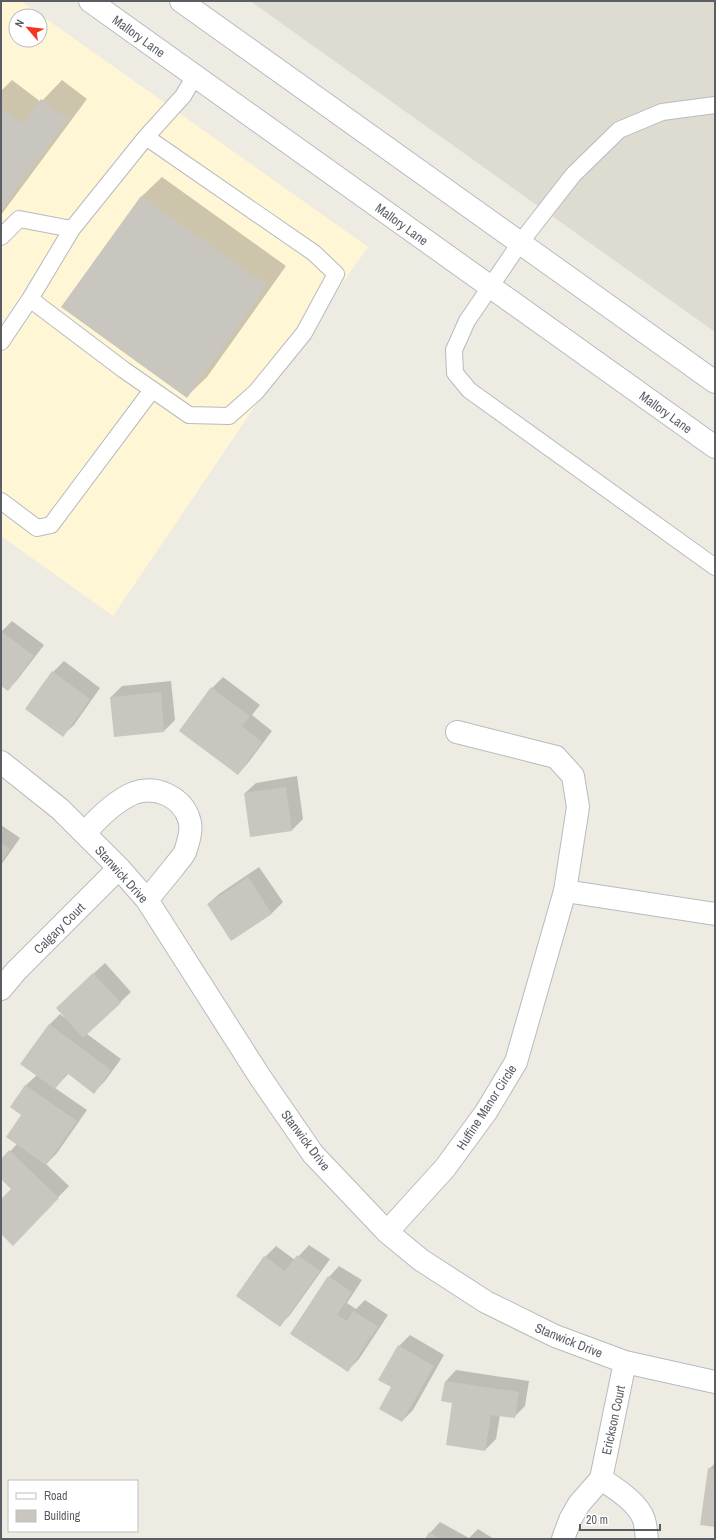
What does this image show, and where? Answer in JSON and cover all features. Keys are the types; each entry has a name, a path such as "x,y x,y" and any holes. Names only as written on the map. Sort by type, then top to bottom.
{"street":[{"name":"Mallory Lane","path":"90,1 715,447"},
{"path":"181,1 715,382"},
{"name":"Huffine Manor Circle","path":"387,1232 445,1168 486,1112 516,1062 565,891 578,807 573,776 556,757 457,732"},
{"name":"Stanwick Drive","path":"1,762 60,809 119,868 147,900 260,1077 313,1154 387,1232 421,1260 486,1302 555,1336 625,1362 715,1382"},
{"path":"84,833 108,810 134,793 146,790 163,792 173,798 183,808 190,820 190,836 184,854 147,900"},
{"name":"Calgary Court","path":"1,989 16,971 119,868"},
{"path":"565,891 715,914"},
{"name":"Erickson Court","path":"601,1479 625,1362"},
{"path":"563,1539 570,1520 579,1504 601,1479 634,1504 644,1520 647,1539"}],"lane":[{"path":"1,342 30,299 72,229 146,137 183,96 195,76"},
{"path":"715,105 662,112 619,130 573,175 520,243 467,321 454,350 455,373 469,390 715,567"},
{"path":"30,299 124,370 189,415 229,416 256,392 304,333 336,274 314,253 146,137"},
{"path":"1,237 19,219 72,229"},
{"path":"1,501 37,528 51,525 152,390"}],"shaded area":[{"path":"1,1 21,1 31,8 8,8 8,48 48,48 48,20 368,247 266,390 113,616 1,536"},
{"path":"250,1 715,1 715,332"}],"building":[{"path":"41,99 68,120 1,210 1,107 23,124"},
{"path":"141,196 267,286 187,398 61,307"},
{"path":"1,631 34,656 8,691 1,686"},
{"path":"52,671 90,699 63,737 25,709"},
{"path":"211,687 250,716 242,726 262,742 238,775 179,731"},
{"path":"161,692 164,732 114,737 110,697"},
{"path":"286,787 292,831 250,837 244,793"},
{"path":"1,843 10,849 1,862"},
{"path":"248,877 272,914 231,941 207,904"},
{"path":"93,973 121,1003 83,1038 56,1008"},
{"path":"49,1024 111,1070 94,1094 67,1073 55,1089 20,1064"},
{"path":"25,1085 77,1121 46,1165 6,1137 21,1115 10,1107"},
{"path":"9,1150 59,1198 13,1246 1,1234 1,1199 11,1189 1,1179 1,1159"},
{"path":"297,1255 320,1271 280,1327 236,1296 264,1256 285,1271"},
{"path":"328,1276 352,1292 337,1315 347,1321 353,1311 378,1326 348,1372 290,1334"},
{"path":"398,1345 434,1366 402,1422 379,1409 391,1387 378,1380"},
{"path":"445,1381 519,1392 515,1418 491,1415 485,1451 446,1445 452,1403 441,1401"},
{"path":"708,1468 715,1469 715,1527 700,1525"},
{"path":"429,1532 440,1539 425,1539"}]}
